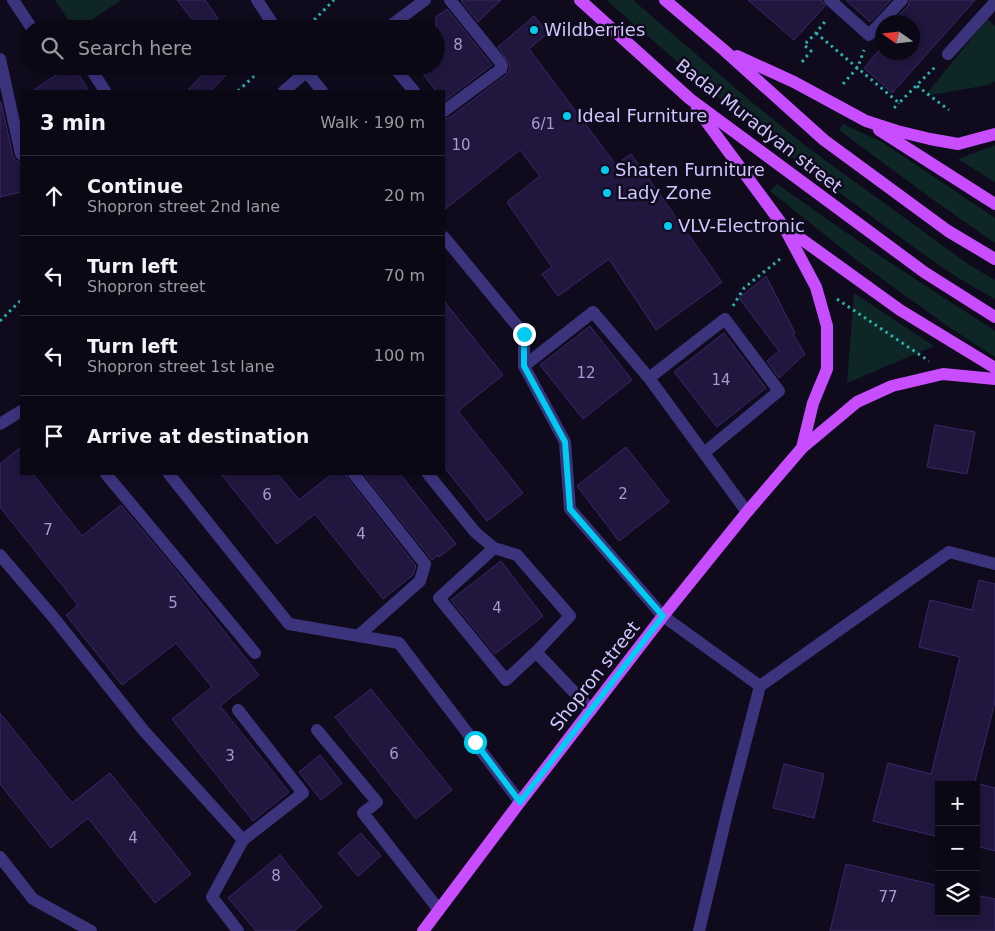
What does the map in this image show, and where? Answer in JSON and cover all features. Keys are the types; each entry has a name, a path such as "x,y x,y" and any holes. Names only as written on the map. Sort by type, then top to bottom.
{"main road":[{"name":"Badal Muradyan street","path":"580,0 690,99 924,272 995,317"},
{"name":"Badal Muradyan street","path":"665,0 824,140 948,230 995,259"},
{"path":"725,51 794,82 866,121 995,204"},
{"path":"690,99 784,227 816,287 827,326 827,369 813,403 802,448"},
{"path":"866,121 905,133 958,144 995,134"},
{"path":"784,227 900,310 995,368"},
{"name":"Shopron street","path":"423,931 663,616 747,512 802,448 857,402 892,386 943,374 995,379"}],"street":[{"path":"13,0 26,20"},
{"path":"257,0 270,20"},
{"path":"398,20 425,0"},
{"path":"445,110 501,69 502,66 450,0"},
{"path":"833,3 869,35 902,0"},
{"path":"948,54 995,2"},
{"path":"0,60 20,150"},
{"path":"95,75 104,90"},
{"path":"285,90 299,75"},
{"path":"309,75 321,90"},
{"path":"401,75 413,90"},
{"path":"445,238 524,334 524,366 565,442 570,509 663,616 760,686"},
{"path":"524,366 593,312 649,378 747,512"},
{"path":"649,378 725,319 779,391 704,453"},
{"path":"0,424 20,412"},
{"path":"107,475 255,653"},
{"path":"170,475 289,624 399,643 520,802"},
{"path":"355,475 425,564 420,581 358,636"},
{"path":"429,475 475,532 494,548 517,555 570,616 506,680 439,598 494,548"},
{"path":"699,931 760,686 949,552 995,564"},
{"path":"0,555 54,618 144,731 243,840"},
{"path":"536,652 590,710"},
{"path":"238,710 303,792 243,840 212,897 238,931"},
{"path":"316,730 377,802 363,813 439,910"},
{"path":"0,857 33,899 90,931"}],"path":[{"path":"314,20 334,0"},
{"path":"802,62 811,51 804,45 816,33 833,3"},
{"path":"816,33 899,103"},
{"path":"843,84 858,68 869,35"},
{"path":"894,108 948,54"},
{"path":"239,90 255,75"},
{"path":"916,86 949,110"},
{"path":"744,288 780,259"},
{"path":"836,299 933,363"},
{"path":"0,321 20,301"}],"green space":[{"path":"55,0 121,0 91,20 68,20"},
{"path":"606,0 633,0 807,147 968,264 995,280 995,299 958,278 923,254 796,161 740,116"},
{"path":"987,19 995,26 995,81 988,85 925,96"},
{"path":"843,124 882,142 995,218 995,243 839,130"},
{"path":"995,145 995,182 958,159"},
{"path":"777,184 880,256 995,331 995,357 950,328 859,262 770,191"},
{"path":"854,293 934,346 847,383"}],"building":[{"path":"177,0 205,0 218,18 216,20 193,20"},
{"path":"501,0 478,22 461,1"},
{"path":"748,0 822,0 825,6 794,40"},
{"path":"846,0 891,0 870,22"},
{"path":"910,0 975,0 892,93 864,68 875,55 875,60 920,60 920,15 899,15 908,6"},
{"path":"447,9 492,65 445,100 445,90 435,90 424,75 445,75 445,20 436,20 436,17"},
{"path":"534,16 548,33 529,49 616,165 631,154 722,282 656,330 609,259 558,296 542,274 552,267 507,202 540,176 520,150 445,209 445,119 449,118 506,75 510,69 509,63 498,47"},
{"path":"56,75 79,75 88,90 34,90"},
{"path":"202,75 226,75 212,90 188,90"},
{"path":"1,102 13,156 15,160 20,162 20,192 0,197"},
{"path":"766,276 795,333 793,334 805,354 779,378 767,361 779,351 739,298"},
{"path":"445,302 503,375 458,411 523,493 487,521 445,468"},
{"path":"590,326 632,380 583,419 540,365"},
{"path":"724,333 766,388 717,427 674,372"},
{"path":"935,425 975,432 967,474 927,467"},
{"path":"626,447 669,502 619,541 577,486"},
{"path":"20,448 20,475 34,475 82,536 121,505 259,675 220,706 289,792 253,821 172,719 212,687 176,643 122,685 66,615 78,605 0,507 0,464"},
{"path":"222,475 279,475 299,500 331,475 346,475 416,566 413,575 383,599 315,514 277,544"},
{"path":"365,475 401,475 456,544 432,560"},
{"path":"501,561 543,616 495,654 451,600"},
{"path":"979,580 995,584 995,702 975,781 935,781 935,836 873,821 888,763 931,774 960,657 919,647 930,600 972,610"},
{"path":"371,689 452,790 416,819 335,717"},
{"path":"0,713 72,803 110,773 191,874 155,903 88,818 51,848 0,784"},
{"path":"320,755 342,783 321,800 299,772"},
{"path":"784,764 824,774 814,818 773,808"},
{"path":"980,784 995,788 995,851 980,847"},
{"path":"361,833 381,856 358,876 338,853"},
{"path":"280,855 322,907 294,931 256,931 228,898"},
{"path":"846,864 935,885 935,916 980,916 980,896 995,899 995,931 830,931"}],"place":[{"name":"Wildberries","path":"534,30"},
{"name":"Ideal Furniture","path":"567,116"},
{"name":"Shaten Furniture","path":"605,170"},
{"name":"Lady Zone","path":"607,193"},
{"name":"VLV-Electronic","path":"668,226"}],"route":[{"path":"475,742 520,802 663,616 570,509 565,442 524,366 524,334"}]}
